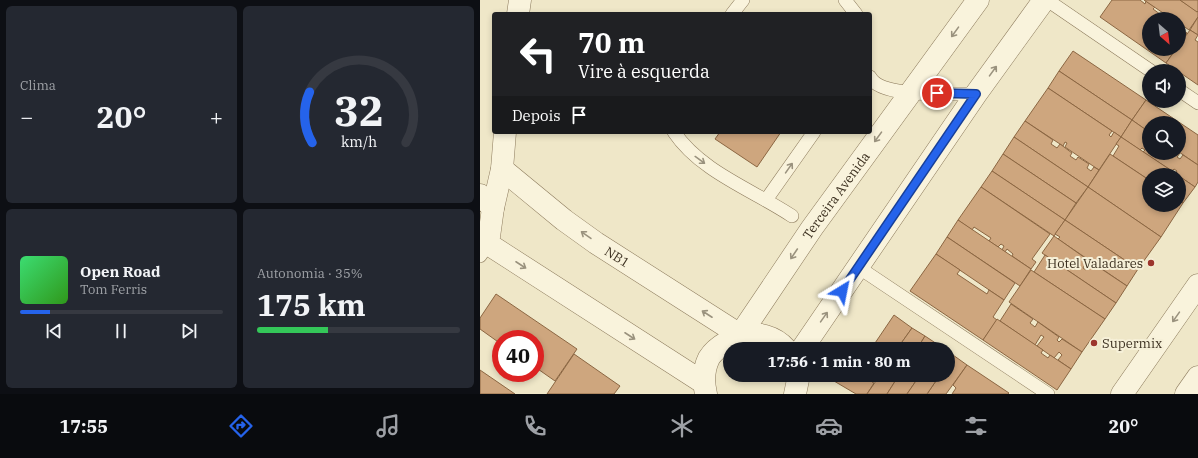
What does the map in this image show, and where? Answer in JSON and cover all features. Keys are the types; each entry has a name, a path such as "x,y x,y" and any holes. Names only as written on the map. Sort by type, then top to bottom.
{"street":[{"path":"518,12 520,0"},
{"name":"Terceira Avenida","path":"740,335 812,228 978,0"},
{"path":"807,342 976,94 1044,0"},
{"path":"505,134 502,169 487,201 484,250 705,389"},
{"name":"NB1","path":"502,169 536,198 590,238 740,335"},
{"path":"1122,394 1198,285"},
{"path":"705,389 705,370 710,358 718,347 740,335 761,334 779,342"},
{"path":"1186,394 1198,377"}],"lane":[{"path":"734,12 743,0"},
{"path":"845,0 854,12"},
{"path":"1047,0 1142,65"},
{"path":"872,79 876,84 891,90 910,93 976,94"},
{"path":"1186,95 1198,103"},
{"path":"676,134 690,152 716,171 792,216"},
{"path":"766,200 813,134"},
{"path":"858,268 1048,394"}],"building":[{"path":"1112,0 1140,0 1145,4 1146,1 1155,7 1153,9 1157,12 1142,12 1142,46 1100,17"},
{"path":"1144,0 1180,0 1198,12 1198,17 1189,30 1186,28 1186,12 1162,12"},
{"path":"1180,0 1198,0 1198,11 1197,12"},
{"path":"1198,17 1198,35 1190,30"},
{"path":"1190,30 1198,35 1195,40 1198,42 1198,85 1186,77 1186,64 1166,63 1171,56 1186,56 1186,35"},
{"path":"1073,51 1142,97 1142,106 1132,120 1059,71"},
{"path":"1156,56 1171,56 1166,63"},
{"path":"1059,71 1132,120 1121,137 1048,88"},
{"path":"1048,88 1112,131 1109,135 1111,137 1114,132 1121,137 1099,170 1065,147 1067,143 1065,142 1063,146 1025,121"},
{"path":"1142,106 1142,108 1158,108 1170,116 1142,116 1142,127 1132,120"},
{"path":"1132,120 1142,127 1142,148 1140,150 1121,137"},
{"path":"1025,121 1053,140 1051,144 1057,148 1060,144 1072,153 1070,156 1076,160 1078,157 1089,164 1087,168 1091,171 1094,167 1099,170 1088,187 1014,137"},
{"path":"1186,127 1198,135 1198,165 1186,157"},
{"path":"719,134 780,134 757,167 715,139"},
{"path":"1014,137 1088,187 1076,203 1003,154"},
{"path":"1121,137 1142,151 1142,160 1156,160 1168,168 1142,168 1142,175 1113,156 1119,146 1116,144"},
{"path":"1003,154 1076,203 1065,220 992,171"},
{"path":"1110,154 1142,175 1142,212 1177,212 1161,237 1088,187"},
{"path":"1186,157 1198,165 1198,182 1195,187 1186,181 1186,168 1167,168 1155,160 1186,160"},
{"path":"992,171 1065,220 1054,236 981,187"},
{"path":"1186,181 1195,187 1186,199"},
{"path":"981,187 1050,234 1032,259 1036,262 1031,269 1012,256 1013,254 1007,249 1005,252 1002,250 1004,246 1001,244 998,247 989,241 991,238 974,227 972,230 958,220"},
{"path":"1088,187 1161,237 1138,269 1065,220"},
{"path":"958,220 1031,269 1020,286 947,237"},
{"path":"1065,220 1138,269 1127,286 1058,239 1060,237 1055,234"},
{"path":"1054,236 1088,260 1083,268 1086,270 1091,262 1127,286 1116,303 1042,253"},
{"path":"947,237 1015,283 1004,300 936,254"},
{"path":"936,254 960,270 957,274 987,294 989,290 1004,300 993,317 997,320 983,340 910,291"},
{"path":"1045,255 1116,303 1105,319 1034,272"},
{"path":"1031,270 1105,319 1082,352 1009,302"},
{"path":"496,294 577,349 555,381 544,373 544,330 492,330 492,338 480,329 480,318"},
{"path":"1011,304 1033,319 1030,323 1035,327 1038,322 1059,337 1057,340 1059,342 1062,339 1082,352 1071,369 1058,360 1062,355 1059,352 1054,358 1037,346 1044,337 1041,335 1035,345 1000,321"},
{"path":"894,315 912,328 902,342 876,342"},
{"path":"997,319 1043,350 1041,353 1048,358 1050,355 1071,369 1057,390 983,340"},
{"path":"912,328 925,336 921,342 902,342"},
{"path":"925,336 934,342 921,342"},
{"path":"574,354 620,386 614,394 547,394"},
{"path":"955,356 967,365 955,382"},
{"path":"967,365 1009,393 952,394 956,388 953,385"},
{"path":"480,370 492,378 492,382 498,382 515,394 480,394"},
{"path":"836,382 874,383 867,394 856,394"},
{"path":"875,382 895,382 887,394 867,394"},
{"path":"895,382 915,382 907,394 887,394"},
{"path":"915,382 935,382 927,394 907,394"},
{"path":"935,382 955,382 946,394 927,394"}],"place":[{"name":"Hotel Valadares","path":"1151,263"},
{"name":"Supermix","path":"1094,343"}],"route":[{"path":"842,291 976,94 937,93"}]}
